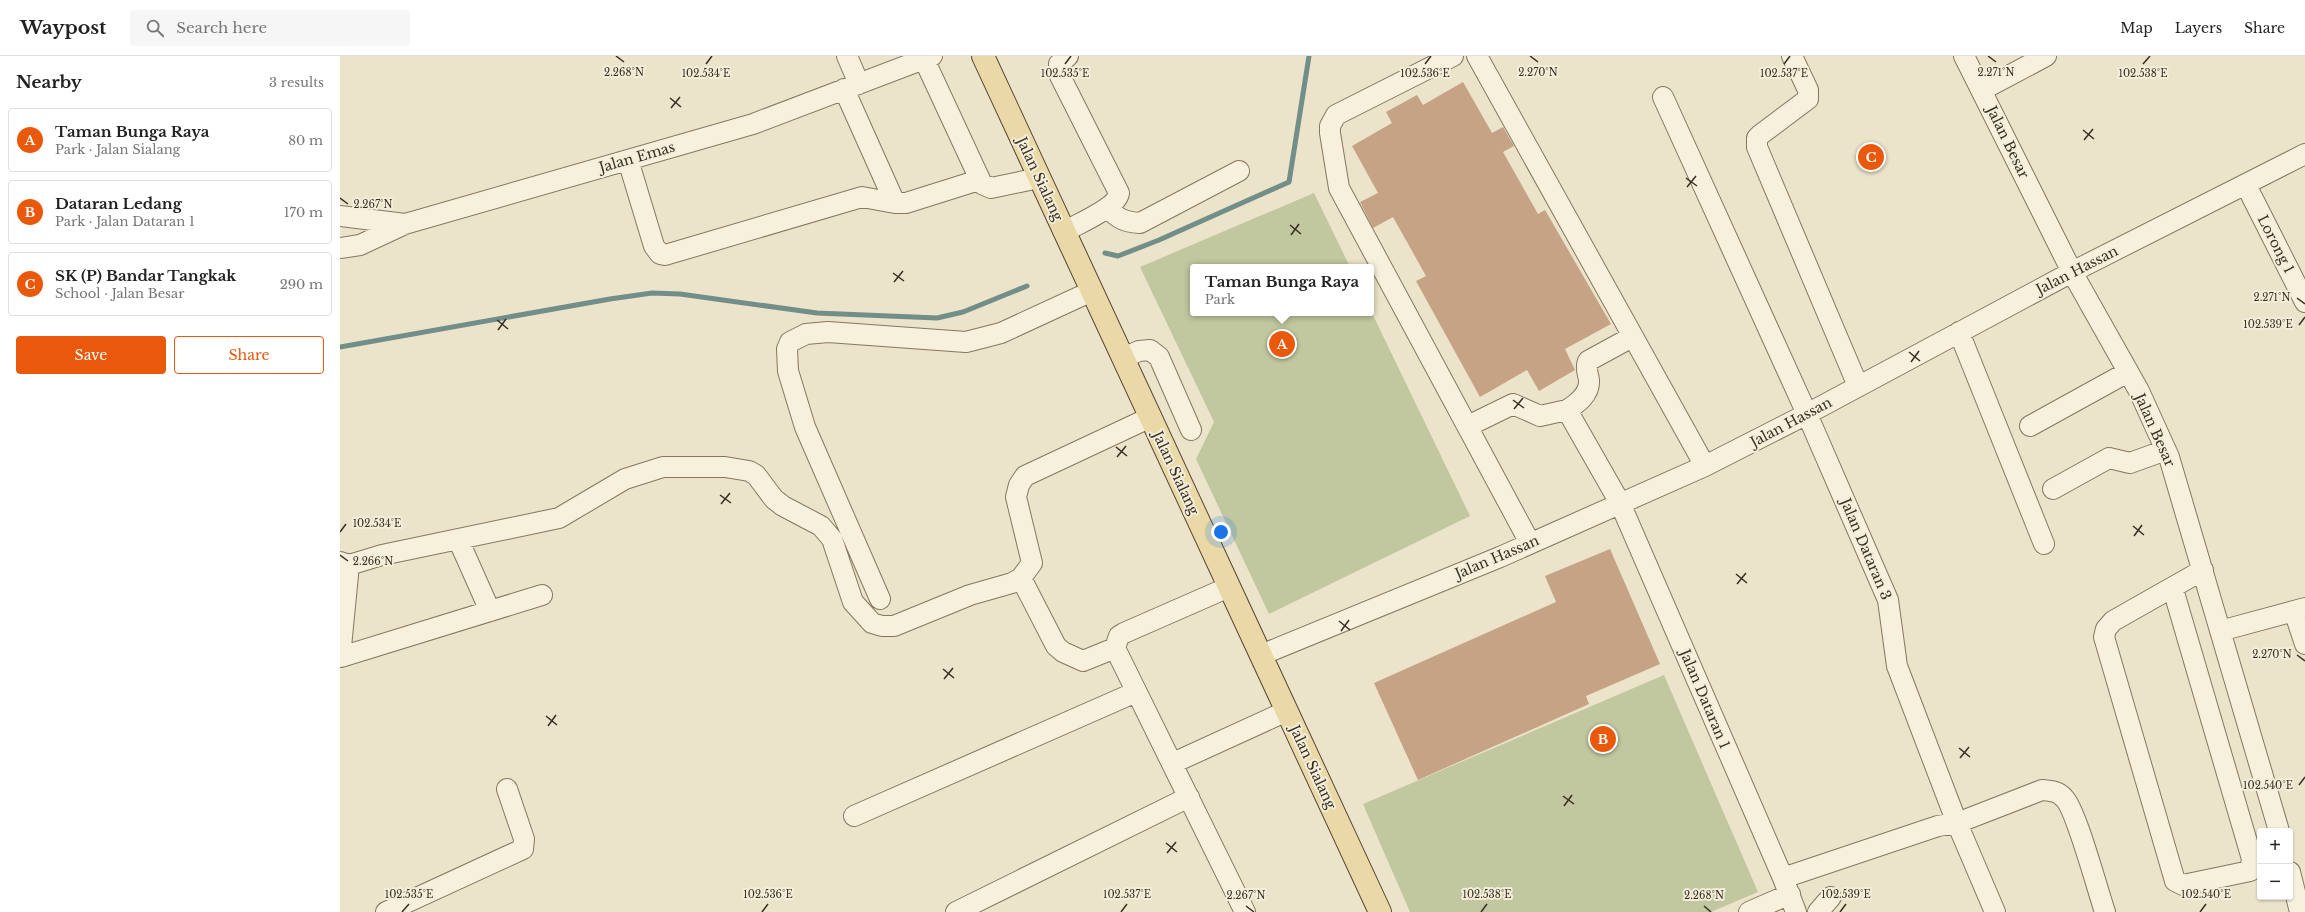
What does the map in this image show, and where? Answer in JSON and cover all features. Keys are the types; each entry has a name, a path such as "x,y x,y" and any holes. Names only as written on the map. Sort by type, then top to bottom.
{"main road":[{"name":"Jalan Sialang","path":"983,56 1380,912"}],"street":[{"path":"847,56 852,87 895,203"},
{"path":"1064,232 1108,207 1118,198 1118,189 1060,76 1059,64 1068,56"},
{"path":"1453,56 1342,112 1332,120 1330,133 1341,194 1530,543"},
{"path":"1477,56 1705,466"},
{"path":"1792,56 1808,90 1808,100 1760,135 1757,138 1757,147 1858,386"},
{"name":"Jalan Besar","path":"1964,56 2072,272 2128,372 2166,450 2204,570 2220,632 2278,828"},
{"path":"1982,90 2046,56"},
{"path":"928,58 979,180 986,187 991,188 1040,178"},
{"name":"Jalan Emas","path":"340,248 360,245 406,224 753,124 928,58"},
{"name":"Jalan Dataran 3","path":"1662,97 1807,414 1888,600 1897,666 1958,823 1995,912"},
{"name":"Jalan Hassan","path":"1261,654 1530,543 1705,466 1807,414 2072,272 2305,154"},
{"path":"628,160 654,246 660,254 665,255 862,197 895,203 910,202 979,180"},
{"path":"1108,207 1116,217 1125,222 1140,223 1239,171"},
{"name":"Lorong 1","path":"2246,185 2305,302"},
{"path":"340,216 406,224"},
{"path":"880,599 805,427 788,371 787,349 790,342 806,334 828,332 966,342 1001,332 1092,291"},
{"path":"1960,332 2044,544"},
{"path":"1468,426 1513,404 1540,416 1567,410 1578,402 1588,390 1589,381 1586,365 1588,361 1632,337"},
{"path":"1123,358 1139,351 1150,350 1159,357 1191,430"},
{"path":"2030,426 2128,372"},
{"name":"Jalan Dataran 1","path":"1567,410 1620,503 1790,895"},
{"path":"542,595 341,657 345,563 559,518 625,480 663,467 725,467 756,475 774,499 783,506 821,526 829,534 853,602 872,623 882,626 905,623 970,595 1021,578 1032,563 1016,497 1019,485 1025,476 1150,417"},
{"path":"2053,489 2109,458 2130,463 2166,450"},
{"path":"458,539 490,611"},
{"path":"2173,589 2252,859 2250,870 2183,885 2175,881 2104,637 2106,629 2113,621 2173,589 2204,570"},
{"path":"1021,578 1056,646 1062,652 1078,660 1083,660 1115,648"},
{"path":"1229,587 1124,633 1119,636 1115,648 1173,763 1245,912"},
{"path":"2220,632 2299,609 2305,644"},
{"path":"854,816 1136,692"},
{"path":"1173,763 1287,711"},
{"path":"386,912 523,849 524,839 507,789"},
{"path":"1749,912 1790,895 1938,826 1958,823 2042,790 2055,791 2066,798 2075,820 2105,912"},
{"path":"956,912 1189,797"},
{"path":"2293,884 2300,912"}],"green space":[{"path":"1314,193 1349,264 1190,264 1190,316 1373,316 1470,516 1269,614 1196,459 1214,422 1140,267"},
{"path":"1664,675 1758,892 1711,912 1410,912 1363,804"}],"building":[{"path":"1463,82 1492,133 1503,127 1514,146 1503,152 1538,214 1545,210 1611,324 1565,349 1575,370 1539,391 1527,370 1480,397 1416,281 1426,276 1393,217 1373,228 1360,202 1378,193 1352,146 1392,123 1386,112 1417,95 1423,105"},
{"path":"1610,549 1660,664 1586,696 1589,704 1418,780 1374,683 1556,602 1545,576"}],"waterway":[{"path":"1105,253 1118,256 1159,240 1289,182 1309,56"},
{"path":"340,347 610,299 652,293 680,294 817,313 937,318 963,312 1027,286"}],"place":[{"name":"SK (P) Bandar Tangkak","path":"1871,157"},
{"name":"Taman Bunga Raya","path":"1282,344"},
{"name":"Dataran Ledang","path":"1603,739"}]}
